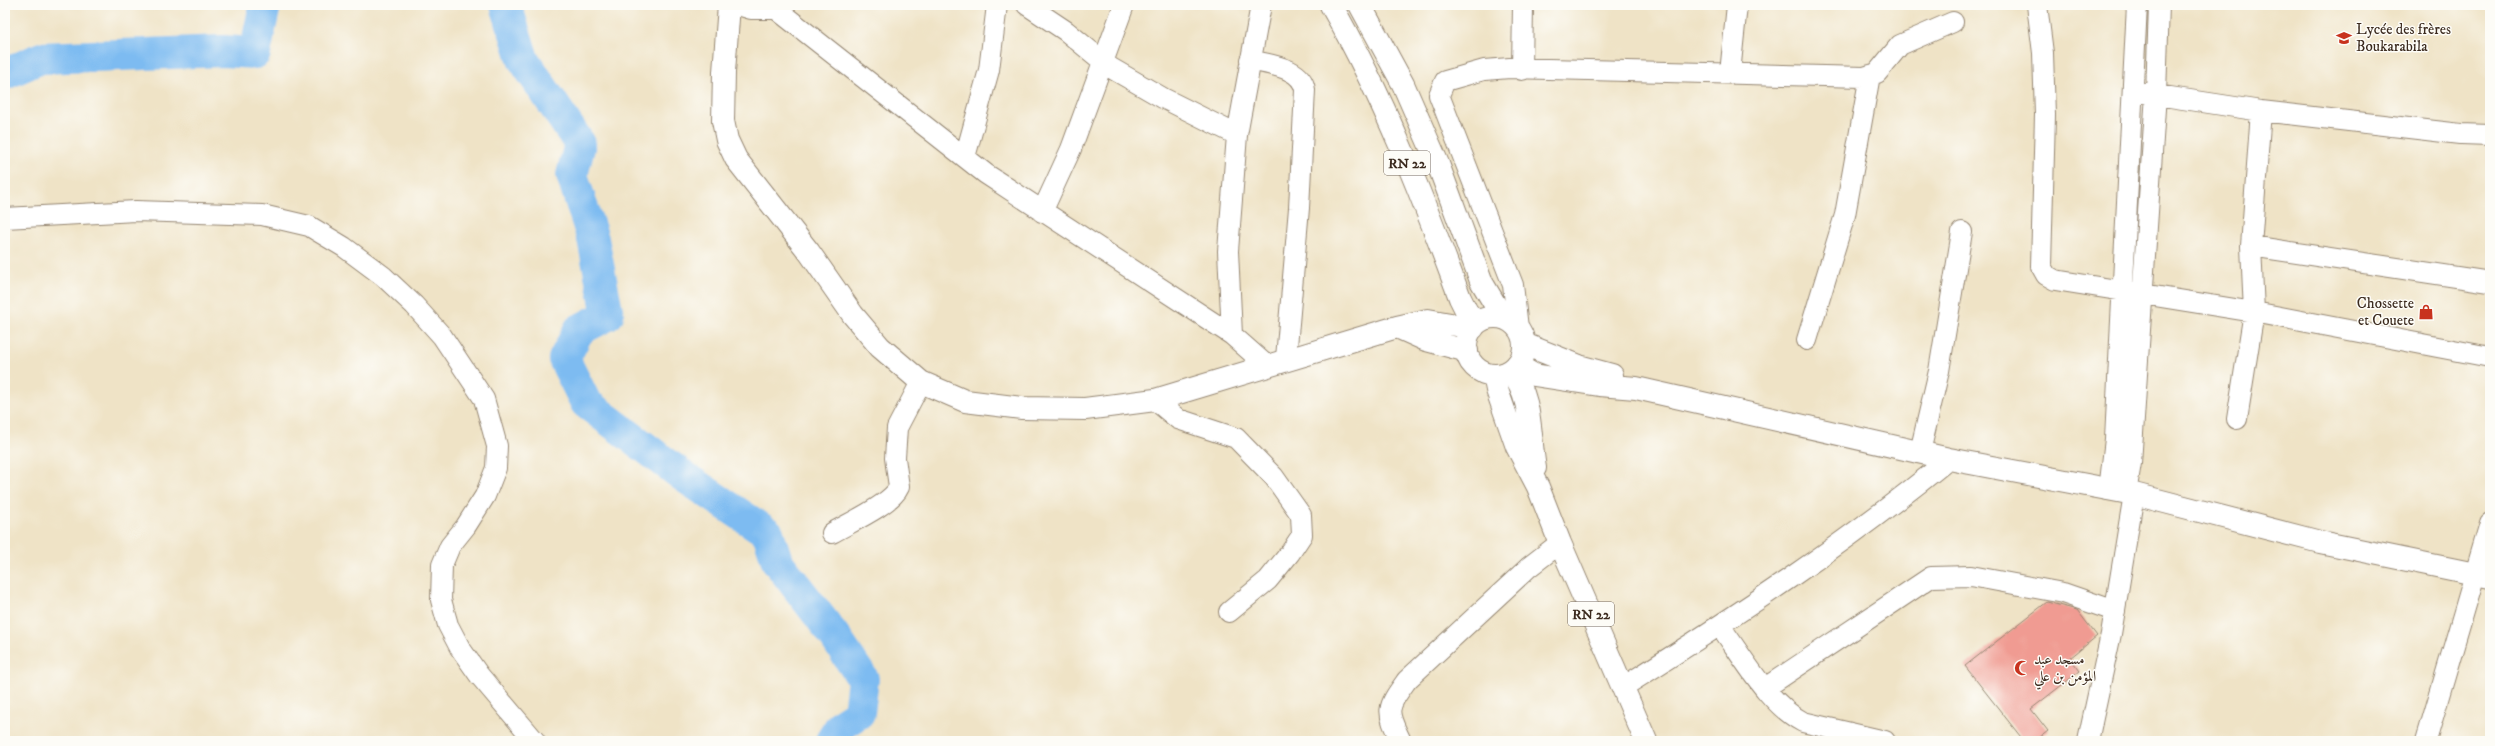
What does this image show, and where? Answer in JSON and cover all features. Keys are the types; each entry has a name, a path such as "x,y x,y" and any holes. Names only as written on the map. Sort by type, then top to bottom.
{"main road":[{"path":"729,5 724,72 723,121 726,140 736,160 810,252 853,315 880,347 920,382 965,401 1022,408 1085,409 1155,400 1276,362 1397,327 1428,320 1475,325 1494,317 1579,366 1613,375 1636,388"},
{"name":"RN 22","path":"1331,5 1383,106 1460,298 1475,325"},
{"name":"RN 22","path":"1360,5 1403,84 1438,164 1481,281 1515,330"},
{"path":"1436,235 1460,226"},
{"path":"1475,325 1466,342 1469,358 1478,369 1507,370 1599,386 1636,388 1949,459 2123,492 2320,542 2483,575"},
{"path":"1397,327 1426,340 1467,351"},
{"path":"1507,370 1524,352 1515,330"},
{"name":"RN 22","path":"1507,370 1519,383 1528,406 1531,448 1538,487 1560,543 1624,687 1646,741"}],"street":[{"path":"738,5 751,9 772,7 850,66 986,174 1042,212 1276,362 1299,208 1305,90 1304,82 1298,75 1284,68 1250,60"},
{"path":"965,156 989,70 997,5"},
{"path":"1027,5 1066,31 1103,61 1163,98 1237,135"},
{"path":"1042,212 1071,149 1124,5"},
{"path":"1232,335 1228,251 1237,135 1261,5"},
{"path":"1522,70 1523,5"},
{"path":"1730,73 1737,5"},
{"path":"2037,5 2043,53 2045,115 2041,266 2046,275 2055,280 2122,291 2143,292 2490,357"},
{"path":"2123,492 2115,439 2134,92 2137,5"},
{"path":"2088,741 2115,611 2123,492 2131,463 2156,94 2159,5"},
{"path":"1515,330 1514,285 1439,95 1444,81 1484,70 1730,73 1864,78 1882,68 1900,45 1953,22"},
{"path":"1808,340 1845,215 1870,75"},
{"path":"2134,92 2156,94 2261,111 2461,134 2490,135"},
{"path":"2237,419 2254,312 2251,246 2261,111"},
{"path":"5,218 136,211 262,215 309,226 344,247 383,276 414,305 442,336 484,399 497,446 496,468 485,496 466,526 450,546 442,565 441,600 448,624 460,648 479,675 535,741"},
{"path":"1920,452 1939,371 1962,232"},
{"path":"2251,246 2490,282"},
{"path":"832,533 885,501 897,491 899,487 895,447 897,428 920,382"},
{"path":"1155,400 1178,419 1236,438 1274,477 1301,515 1302,535 1290,553 1268,580 1229,612"},
{"path":"1624,687 1720,626 1836,547 1949,459"},
{"path":"2426,741 2483,575 2490,523"},
{"path":"1392,736 1389,708 1392,701 1408,680 1529,568 1560,543"},
{"path":"1765,688 1931,577 1971,576 2063,593 2115,611"},
{"path":"1720,626 1765,688 1784,710 1803,722 1885,741"}],"building":[{"name":"مسجد عبد المؤمن بن علي","path":"2047,602 2077,610 2097,636 2070,658 2080,671 2031,709 2048,731 2035,741 2024,741 1965,666"}],"waterway":[{"path":"5,74 41,58 223,51 255,53 265,5"},
{"path":"506,5 523,59 580,144 572,175 593,239 608,315 579,330 564,359 586,403 683,476 768,533 777,561 833,634 863,679 859,713 842,724 831,741"}],"place":[{"name":"Lycée des frères Boukarabila","path":"2344,38"},
{"name":"Chossette et Couete","path":"2426,312"},
{"name":"مسجد عبد المؤمن بن علي","path":"2022,668"}]}
